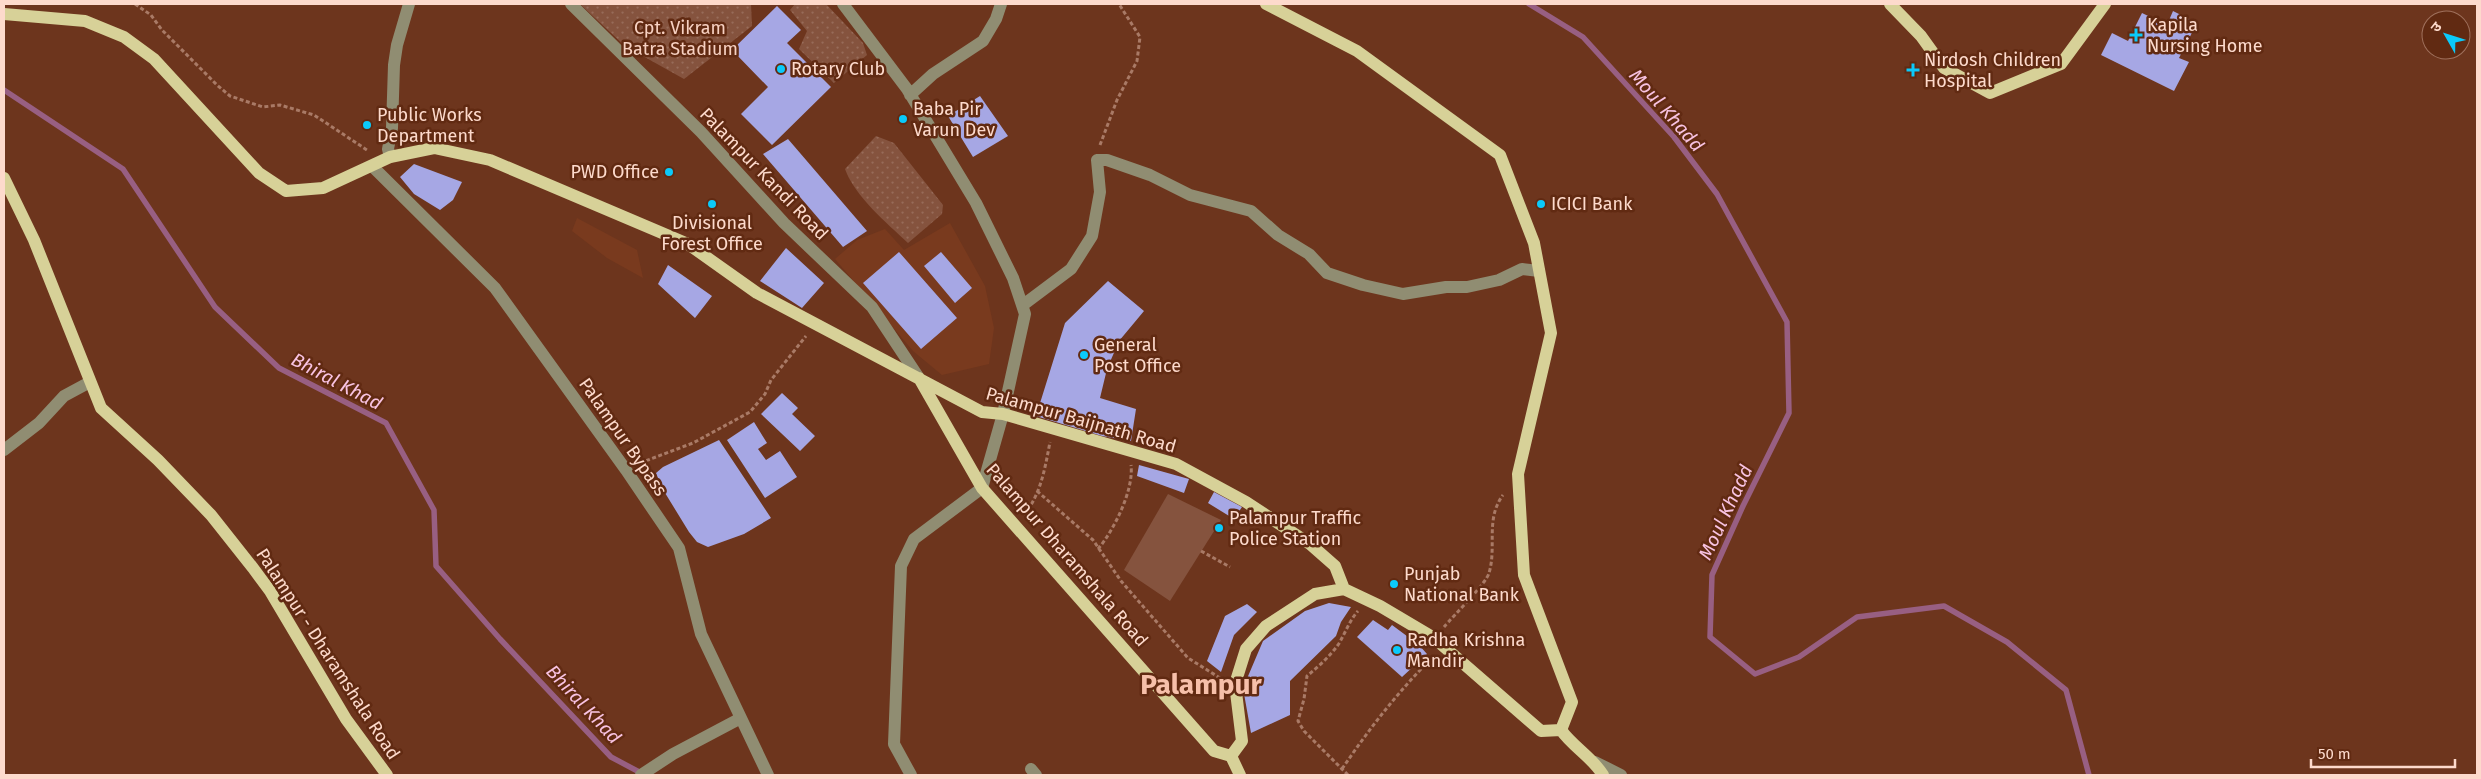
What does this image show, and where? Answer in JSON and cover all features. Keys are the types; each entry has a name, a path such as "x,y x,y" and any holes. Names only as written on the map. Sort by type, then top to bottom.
{"main road":[{"path":"1266,4 1357,52 1500,154 1534,243 1551,333 1518,474 1524,576 1572,702 1561,730"},
{"path":"1890,4 1921,36 1944,68 1990,93 2061,64 2105,4"},
{"name":"Palampur Baijnath Road","path":"4,14 85,21 124,37 154,59 259,173 286,191 324,188 381,162 434,148 490,160 688,244 757,293 982,412 1003,414 1176,464 1246,502 1310,544 1335,566 1344,589"},
{"name":"Palampur - Dharamshala Road","path":"4,178 34,240 101,408 158,460 210,515 253,568 270,591 346,719 387,775"},
{"name":"Palampur Dharamshala Road","path":"919,378 982,488 1214,751 1231,756"},
{"path":"1240,775 1231,756 1242,741 1235,684 1246,649 1266,626 1315,594 1344,589 1380,606 1439,643 1542,731 1561,730"},
{"path":"1561,730 1568,740 1595,762 1603,775"}],"street":[{"path":"381,162 388,149 392,128 394,65 397,46 409,4"},
{"name":"Palampur Kandi Road","path":"571,4 701,132 784,223 872,307 919,378"},
{"path":"843,4 910,94 976,203 1013,278 1025,314 1003,414 982,488 914,539 901,566 894,744 911,775"},
{"path":"910,94 933,74 983,41 996,19 1001,4"},
{"path":"1023,305 1071,269 1092,236 1100,192 1097,160 1106,160 1150,175 1190,195 1251,211 1278,235 1309,254 1327,273 1363,286 1403,294 1446,287 1467,288 1499,280 1522,269 1539,272"},
{"name":"Palampur Bypass","path":"381,162 495,288 679,548 701,634 768,775"},
{"path":"4,450 39,423 64,396 90,382"},
{"path":"641,775 673,754 741,718"},
{"path":"1595,762 1621,775"}],"path":[{"path":"135,4 151,15 162,30 230,96 263,107 280,105 314,115 376,156 381,162"},
{"path":"1097,160 1117,100 1137,61 1140,37 1119,4"},
{"path":"623,467 638,464 693,443 750,412 765,394 771,380 815,324"},
{"path":"1019,520 1032,504 1042,479 1052,434"},
{"path":"1098,549 1109,536 1132,476 1129,450"},
{"path":"1342,769 1488,576 1492,562 1493,513 1499,500 1518,474"},
{"path":"1037,491 1079,527 1121,581 1188,658 1220,678"},
{"path":"1202,551 1230,567"},
{"path":"1348,775 1304,730 1298,721 1304,699 1307,676 1338,644 1345,628 1360,609"}],"shaded area":[{"path":"577,218 637,250 643,278 607,258 572,231"},
{"path":"950,223 985,286 994,328 989,364 942,375 913,351 835,259 857,240 885,229 904,250"}],"green space":[{"name":"Cpt. Vikram Batra Stadium","path":"580,4 751,4 752,26 684,79 625,46"},
{"path":"795,4 826,4 863,43 867,55 834,83 799,49 807,31 790,10"},
{"path":"876,136 894,143 943,205 942,214 908,243 864,200 856,190 845,169"},
{"path":"1168,494 1221,520 1170,601 1124,570"}],"building":[{"name":"Rotary Club","path":"777,6 801,30 787,43 831,87 772,145 741,114 768,87 732,50"},
{"path":"2173,11 2197,23 2179,58 2189,62 2174,91 2101,55 2112,33 2128,41 2142,13 2167,25"},
{"path":"980,96 1008,136 973,157 948,116"},
{"path":"788,139 867,231 843,247 763,154"},
{"path":"414,164 462,182 453,200 440,210 414,194 400,177"},
{"path":"786,248 824,283 802,308 760,281"},
{"path":"899,252 957,318 921,349 863,283"},
{"path":"941,252 972,288 955,303 924,266"},
{"path":"668,265 712,296 695,318 658,284"},
{"name":"General Post Office","path":"1108,281 1144,311 1119,341 1107,369 1100,398 1136,409 1131,441 1102,436 1036,416 1065,323"},
{"path":"782,393 798,408 792,414 815,436 800,451 761,414"},
{"path":"754,422 767,443 758,449 766,460 780,451 797,477 765,498 727,440"},
{"path":"719,440 771,518 744,534 708,547 697,542 689,532 662,488 656,473 663,467"},
{"path":"1139,465 1189,479 1184,493 1137,476"},
{"path":"1214,492 1242,507 1234,519 1208,503"},
{"path":"1329,603 1351,607 1341,622 1336,636 1290,681 1290,715 1251,733 1243,688 1263,641 1305,611"},
{"path":"1247,604 1257,612 1234,635 1221,672 1207,661 1225,616"},
{"name":"Radha Krishna Mandir","path":"1373,620 1388,630 1392,625 1419,645 1427,654 1402,677 1357,637"}],"waterway":[{"name":"Moul Khadd","path":"1529,4 1583,37 1674,137 1717,194 1787,322 1789,413 1743,506 1712,575 1710,637 1755,674 1799,657 1857,617 1944,606 2007,642 2066,690 2089,775"},
{"name":"Bhiral Khad","path":"4,90 123,169 215,307 279,368 386,423 434,510 436,566 500,639 611,757 643,774"}],"place":[{"name":"Kapila Nursing Home","path":"2136,35"},
{"name":"Rotary Club","path":"781,69"},
{"name":"Nirdosh Children Hospital","path":"1913,70"},
{"name":"Baba Pir Varun Dev","path":"903,119"},
{"name":"Public Works Department","path":"367,125"},
{"name":"PWD Office","path":"669,172"},
{"name":"Divisional Forest Office","path":"712,204"},
{"name":"ICICI Bank","path":"1541,204"},
{"name":"General Post Office","path":"1084,355"},
{"name":"Palampur Traffic Police Station","path":"1219,528"},
{"name":"Punjab National Bank","path":"1394,584"},
{"name":"Radha Krishna Mandir","path":"1397,650"}],"district":[{"name":"Palampur","path":"1201,684"}]}
